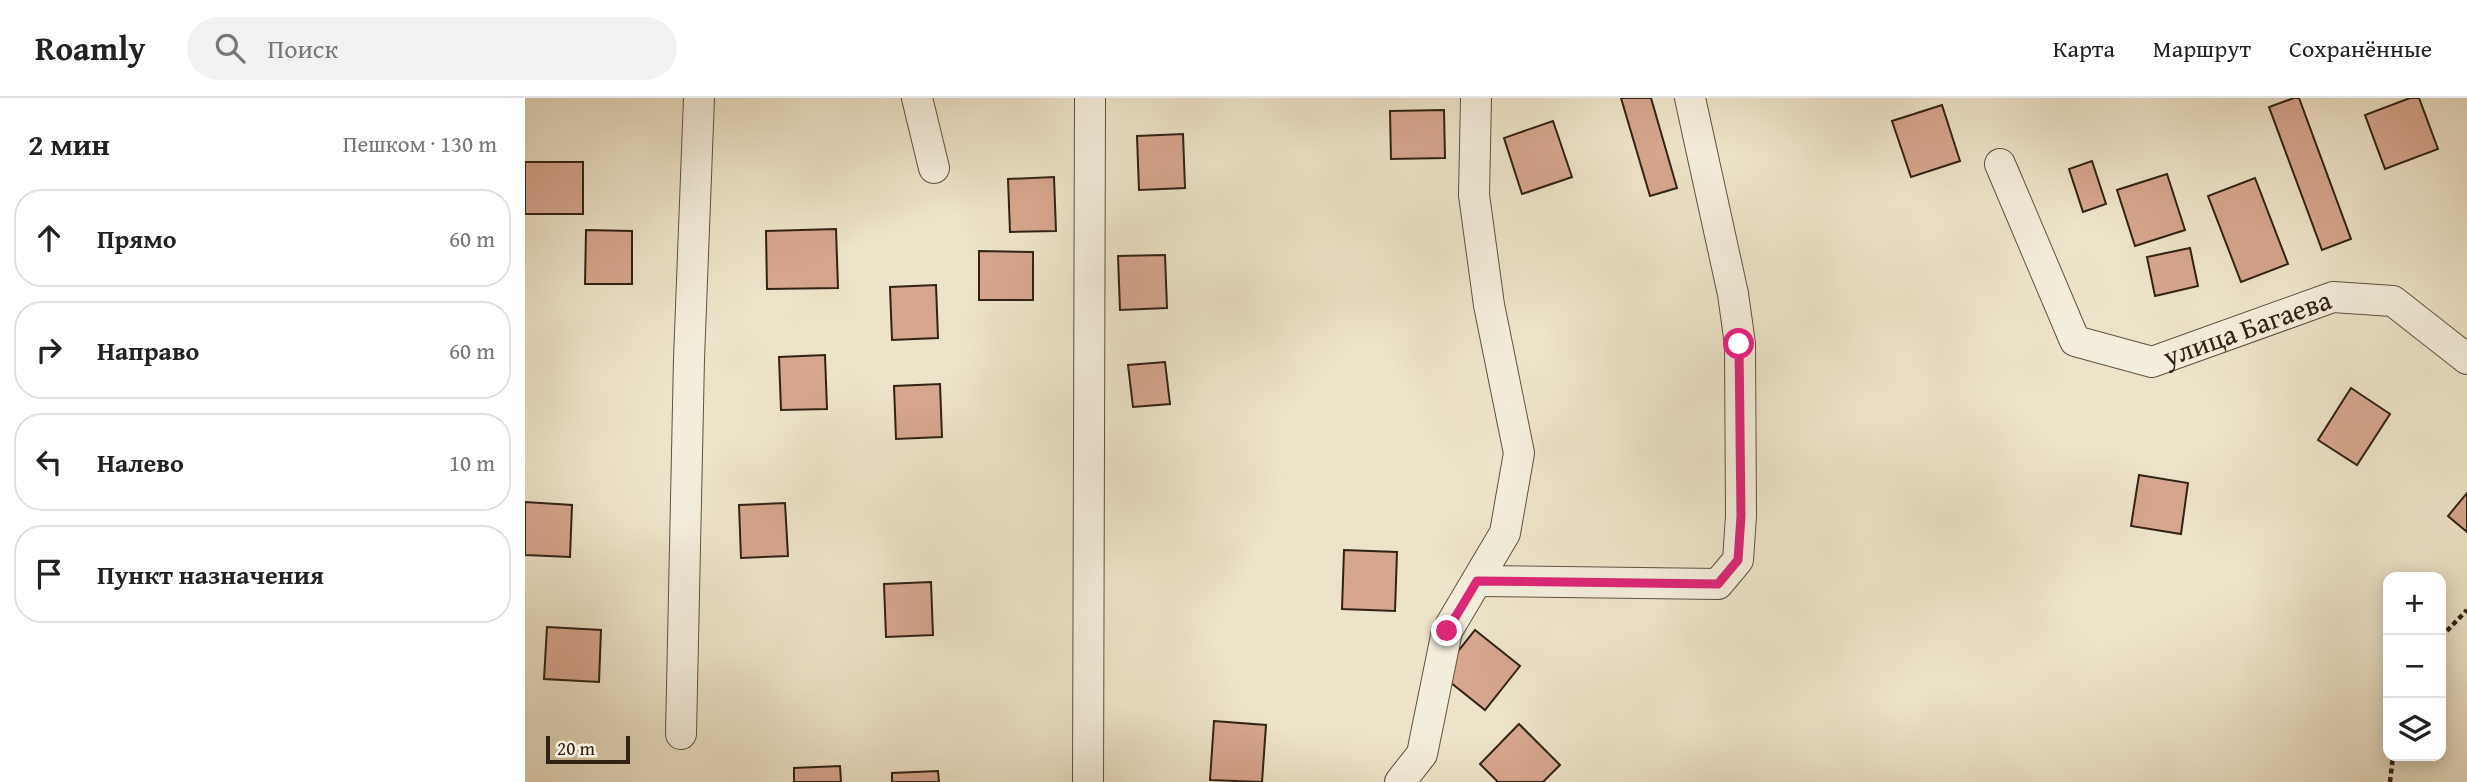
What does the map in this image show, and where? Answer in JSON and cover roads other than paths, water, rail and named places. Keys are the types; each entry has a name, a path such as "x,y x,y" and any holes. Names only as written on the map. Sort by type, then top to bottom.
{"street":[{"path":"681,734 689,359 699,98"},
{"path":"917,98 934,168"},
{"path":"1088,782 1090,98"},
{"path":"1400,782 1422,754 1447,631 1505,533 1519,453 1489,305 1474,195 1476,98"},
{"path":"1477,581 1718,584 1738,560 1741,516 1739,344 1733,294 1690,98"},
{"name":"улица Багаева","path":"2000,164 2075,341 2152,362 2333,297 2393,300 2467,359"}]}
